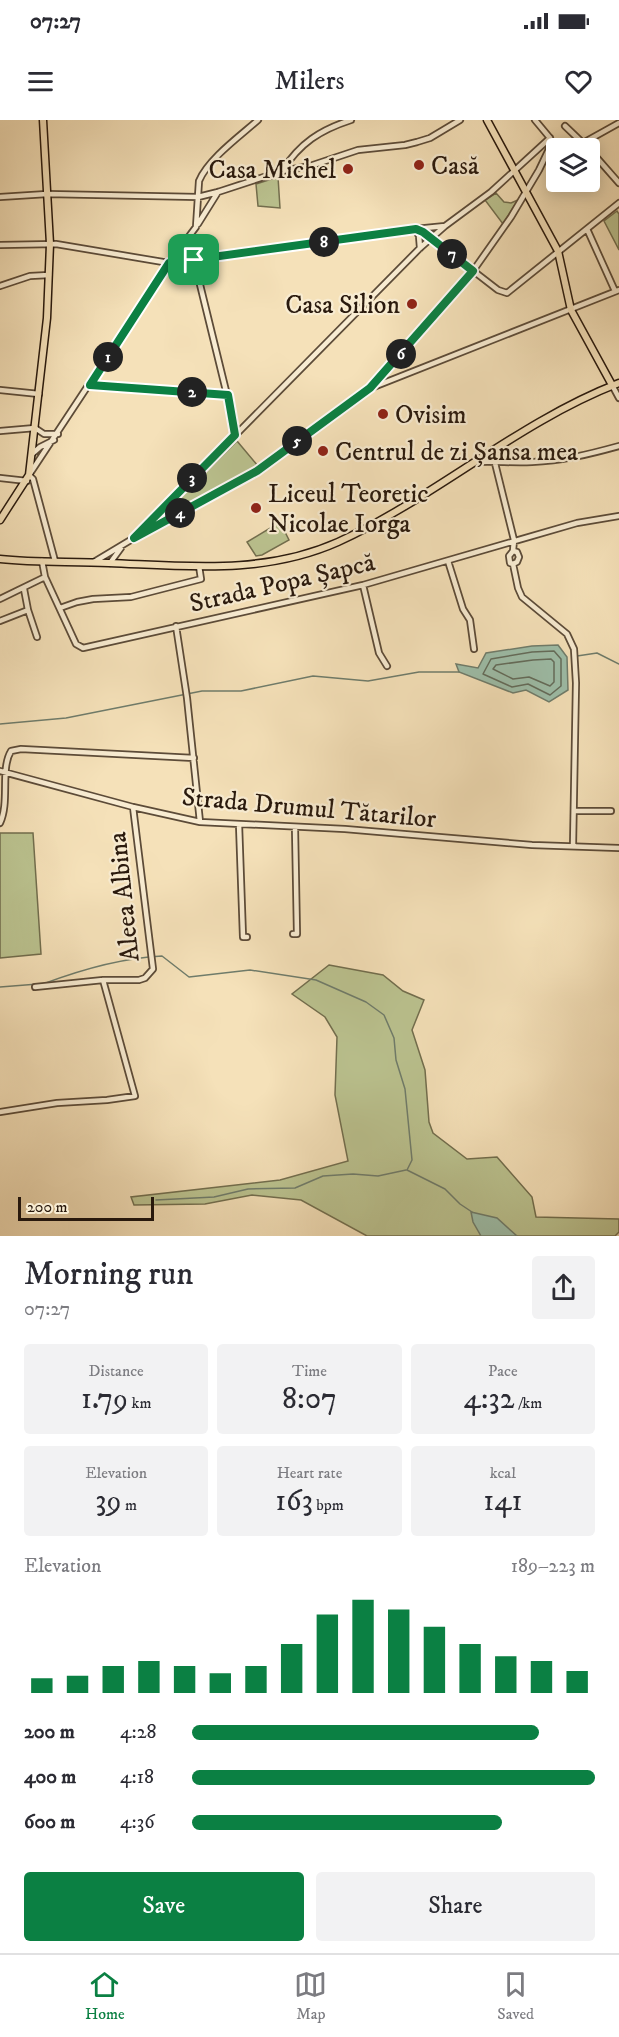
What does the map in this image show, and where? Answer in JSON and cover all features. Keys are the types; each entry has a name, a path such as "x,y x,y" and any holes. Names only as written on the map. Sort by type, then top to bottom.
{"main road":[{"path":"0,520 28,478 39,394 50,275 43,120"},
{"path":"487,120 558,251 570,310 612,385"},
{"path":"2,559 232,567 285,560 336,543 390,514 566,406 619,382"}],"street":[{"path":"196,227 201,176 258,120"},
{"path":"282,171 312,138 328,128 351,120"},
{"path":"0,197 47,194 198,197 282,171 310,166 358,150 405,146 429,138 451,122 460,120"},
{"path":"535,120 550,138"},
{"path":"592,138 619,123"},
{"path":"565,126 578,138"},
{"path":"134,538 420,248 491,192 546,142"},
{"path":"94,562 257,471 370,388 473,271 526,192 546,155"},
{"path":"600,161 619,183"},
{"path":"28,478 218,192"},
{"path":"416,229 498,290 507,293 619,203"},
{"path":"0,245 50,244 169,263 445,226"},
{"path":"416,229 420,248"},
{"path":"370,388 617,290 587,229"},
{"path":"194,260 228,395 235,435"},
{"path":"0,286 30,276 50,275"},
{"path":"390,367 395,380"},
{"path":"90,385 228,395"},
{"path":"612,385 619,398"},
{"path":"0,390 39,394"},
{"path":"0,431 34,428 44,434 58,434"},
{"path":"32,454 44,444 54,440"},
{"path":"476,462 554,461 619,447"},
{"path":"492,451 514,540 513,551 517,552 519,557 513,564 518,588 522,597 567,634 574,649 576,661 573,846"},
{"path":"0,478 33,479 55,561"},
{"name":"Strada Popa Șapcă","path":"42,561 45,577 76,644 83,648 363,585 577,523 619,516"},
{"path":"110,563 122,546"},
{"path":"448,561 463,609 470,620 474,649"},
{"path":"60,608 93,599 131,597 201,579 199,566"},
{"path":"0,599 45,577"},
{"path":"363,585 379,653 387,666"},
{"path":"24,589 36,637"},
{"path":"0,621 28,610"},
{"path":"176,626 187,699 200,822"},
{"path":"0,823 2,820 2,772 11,751 21,748 194,758"},
{"name":"Strada Drumul Tătarilor","path":"2,772 133,807 200,822 345,829 532,845 619,848"},
{"name":"Aleea Albina","path":"35,987 103,980 139,980 145,978 153,969 133,807"},
{"path":"575,811 611,811"},
{"path":"239,824 243,937 247,937"},
{"path":"293,934 297,934 295,828"},
{"path":"0,1112 135,1096 103,980"}],"shaded area":[{"path":"278,177 280,208 258,206 256,184"},
{"path":"496,193 504,202 511,203 518,200 503,224 485,200"},
{"path":"617,211 619,214 619,250 604,221"},
{"path":"237,441 258,466 155,522 229,449"},
{"path":"280,522 289,540 256,556 247,542"},
{"path":"0,833 33,833 41,954 0,958"},
{"path":"329,965 383,975 403,991 424,1000 412,1030 425,1070 429,1122 433,1133 467,1159 497,1157 532,1197 536,1217 619,1219 619,1232 615,1236 367,1236 301,1200 252,1195 205,1204 134,1205 131,1197 280,1180 348,1161 335,1095 337,1037 325,1017 292,994"}],"water":[{"path":"558,645 567,657 568,690 549,702 526,690 513,693 459,672 456,664 478,668 486,653 532,646"},
{"path":"471,1212 497,1218 517,1236 481,1236 473,1222"}],"waterway":[{"path":"577,656 597,653 619,664"},
{"path":"0,724 66,718 202,691 241,691 313,676 368,681 419,672 459,672"},
{"path":"43,984 101,966 132,959 162,956 189,977 250,970 316,980 366,1002 384,1015 394,1038 396,1060 405,1089 412,1160 407,1170 445,1189 472,1212"},
{"path":"0,987 38,984"},
{"path":"156,1200 214,1197 248,1189 295,1188 323,1176 353,1174 378,1176 406,1170"}],"place":[{"name":"Casă","path":"419,165"},
{"name":"Casa Michel","path":"348,169"},
{"name":"Casa Silion","path":"412,304"},
{"name":"Ovisim","path":"383,414"},
{"name":"Centrul de zi Șansa mea","path":"323,451"},
{"name":"Liceul Teoretic Nicolae Iorga","path":"256,508"}],"route":[{"path":"416,229 473,271 370,388 257,471 134,538 235,435 228,395 90,385 169,263 194,260 416,229"}]}
